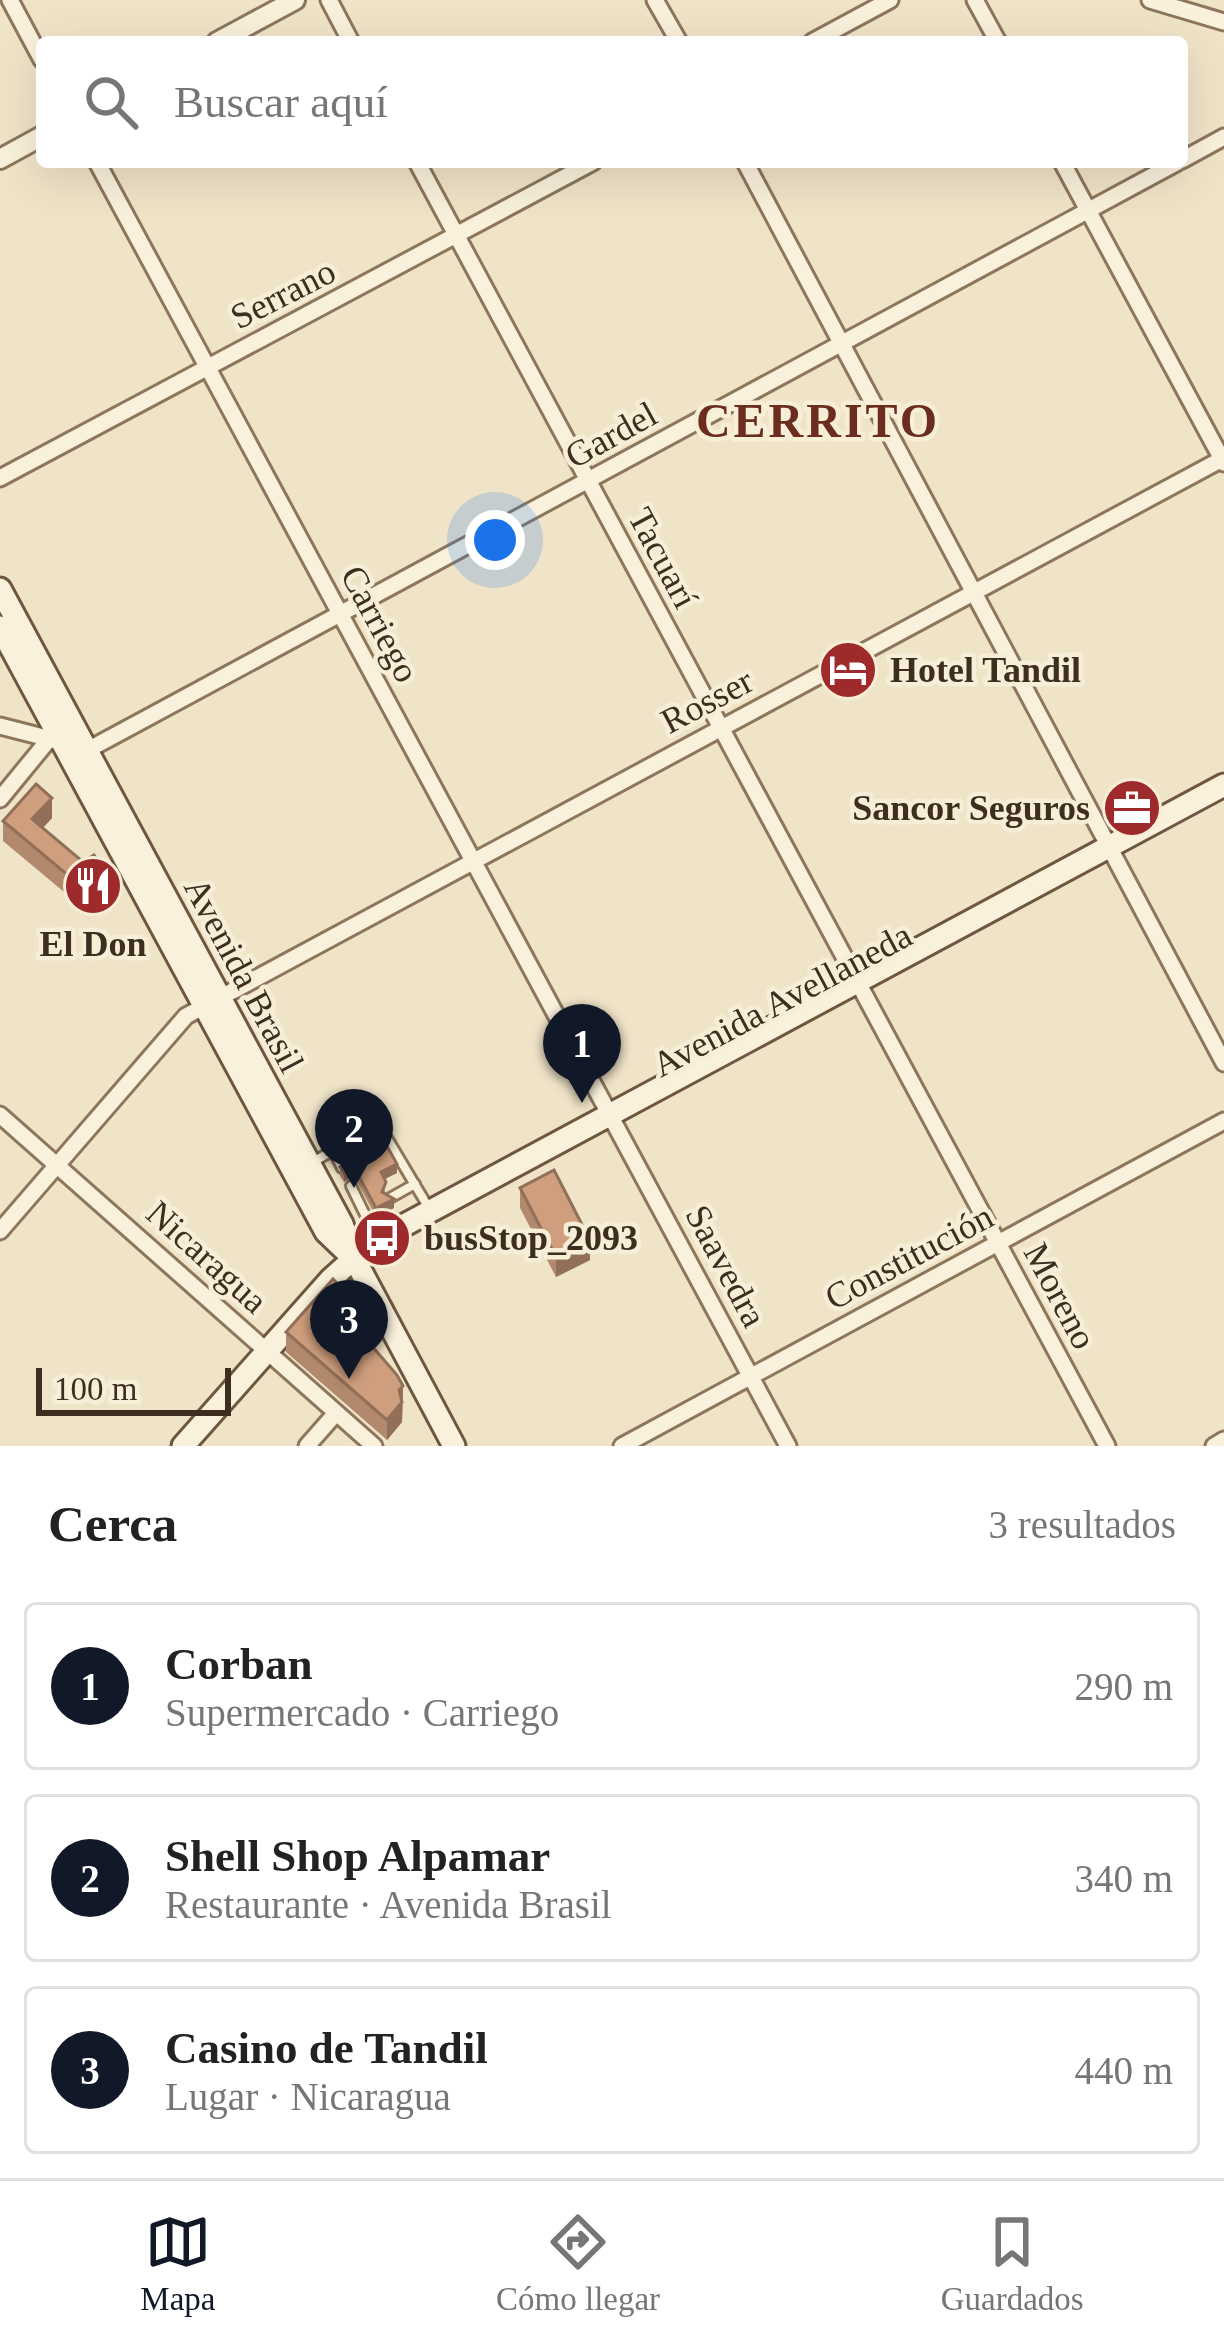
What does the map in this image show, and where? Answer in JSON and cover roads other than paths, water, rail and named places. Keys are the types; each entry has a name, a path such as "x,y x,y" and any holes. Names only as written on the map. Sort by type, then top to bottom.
{"main road":[{"name":"Avenida Brasil","path":"0,589 61,734"},
{"name":"Avenida Brasil","path":"0,627 61,734 80,754 326,1232 355,1260"},
{"name":"Avenida Avellaneda","path":"355,1260 378,1240 430,1211 860,989 1111,853 1224,785"},
{"name":"Avenida Avellaneda","path":"1111,853 1224,800"},
{"name":"Avenida Brasil","path":"212,1003 309,1164 342,1224 355,1260"},
{"name":"Avenida Avellaneda","path":"355,1260 382,1253 613,1120"},
{"path":"183,1446 331,1279 355,1260 454,1446"}],"street":[{"path":"10,0 36,49"},
{"path":"228,36 295,0"},
{"path":"328,0 348,36"},
{"path":"655,0 676,36"},
{"path":"823,36 890,0"},
{"path":"975,0 995,36"},
{"path":"1150,0 1224,22"},
{"name":"Gardel","path":"1188,157 1224,137"},
{"path":"0,159 36,139"},
{"name":"Carriego","path":"100,168 613,1120"},
{"name":"Tacuarí","path":"420,168 860,989"},
{"name":"Serrano","path":"0,478 581,168"},
{"path":"748,168 1224,1063"},
{"path":"1065,168 1223,460"},
{"name":"Gardel","path":"80,754 1167,168"},
{"name":"Rosser","path":"0,1231 182,1019 1223,460"},
{"path":"0,726 61,734"},
{"path":"0,799 61,734"},
{"name":"Moreno","path":"860,989 1107,1446"},
{"name":"Nicaragua","path":"0,1115 374,1446"},
{"name":"Saavedra","path":"613,1120 788,1446"},
{"name":"Constitución","path":"622,1446 1224,1120"},
{"path":"308,1446 336,1413"},
{"path":"1214,1446 1224,1440"}],"lane":[{"path":"360,1134 367,1131 387,1138 430,1211"},
{"path":"309,1164 337,1148 342,1168"},
{"path":"390,1198 415,1184"},
{"path":"351,1186 368,1210 378,1240"},
{"path":"342,1224 368,1210"}],"place":[{"name":"Hotel Tandil","path":"848,670"},
{"name":"Sancor Seguros","path":"1132,808"},
{"name":"El Don","path":"93,886"},
{"name":"Corban","path":"582,1103"},
{"name":"Shell Shop Alpamar","path":"354,1188"},
{"name":"busStop_2093","path":"382,1238"},
{"name":"Casino de Tandil","path":"349,1379"}],"district":[{"name":"CERRITO","path":"818,420"}]}
